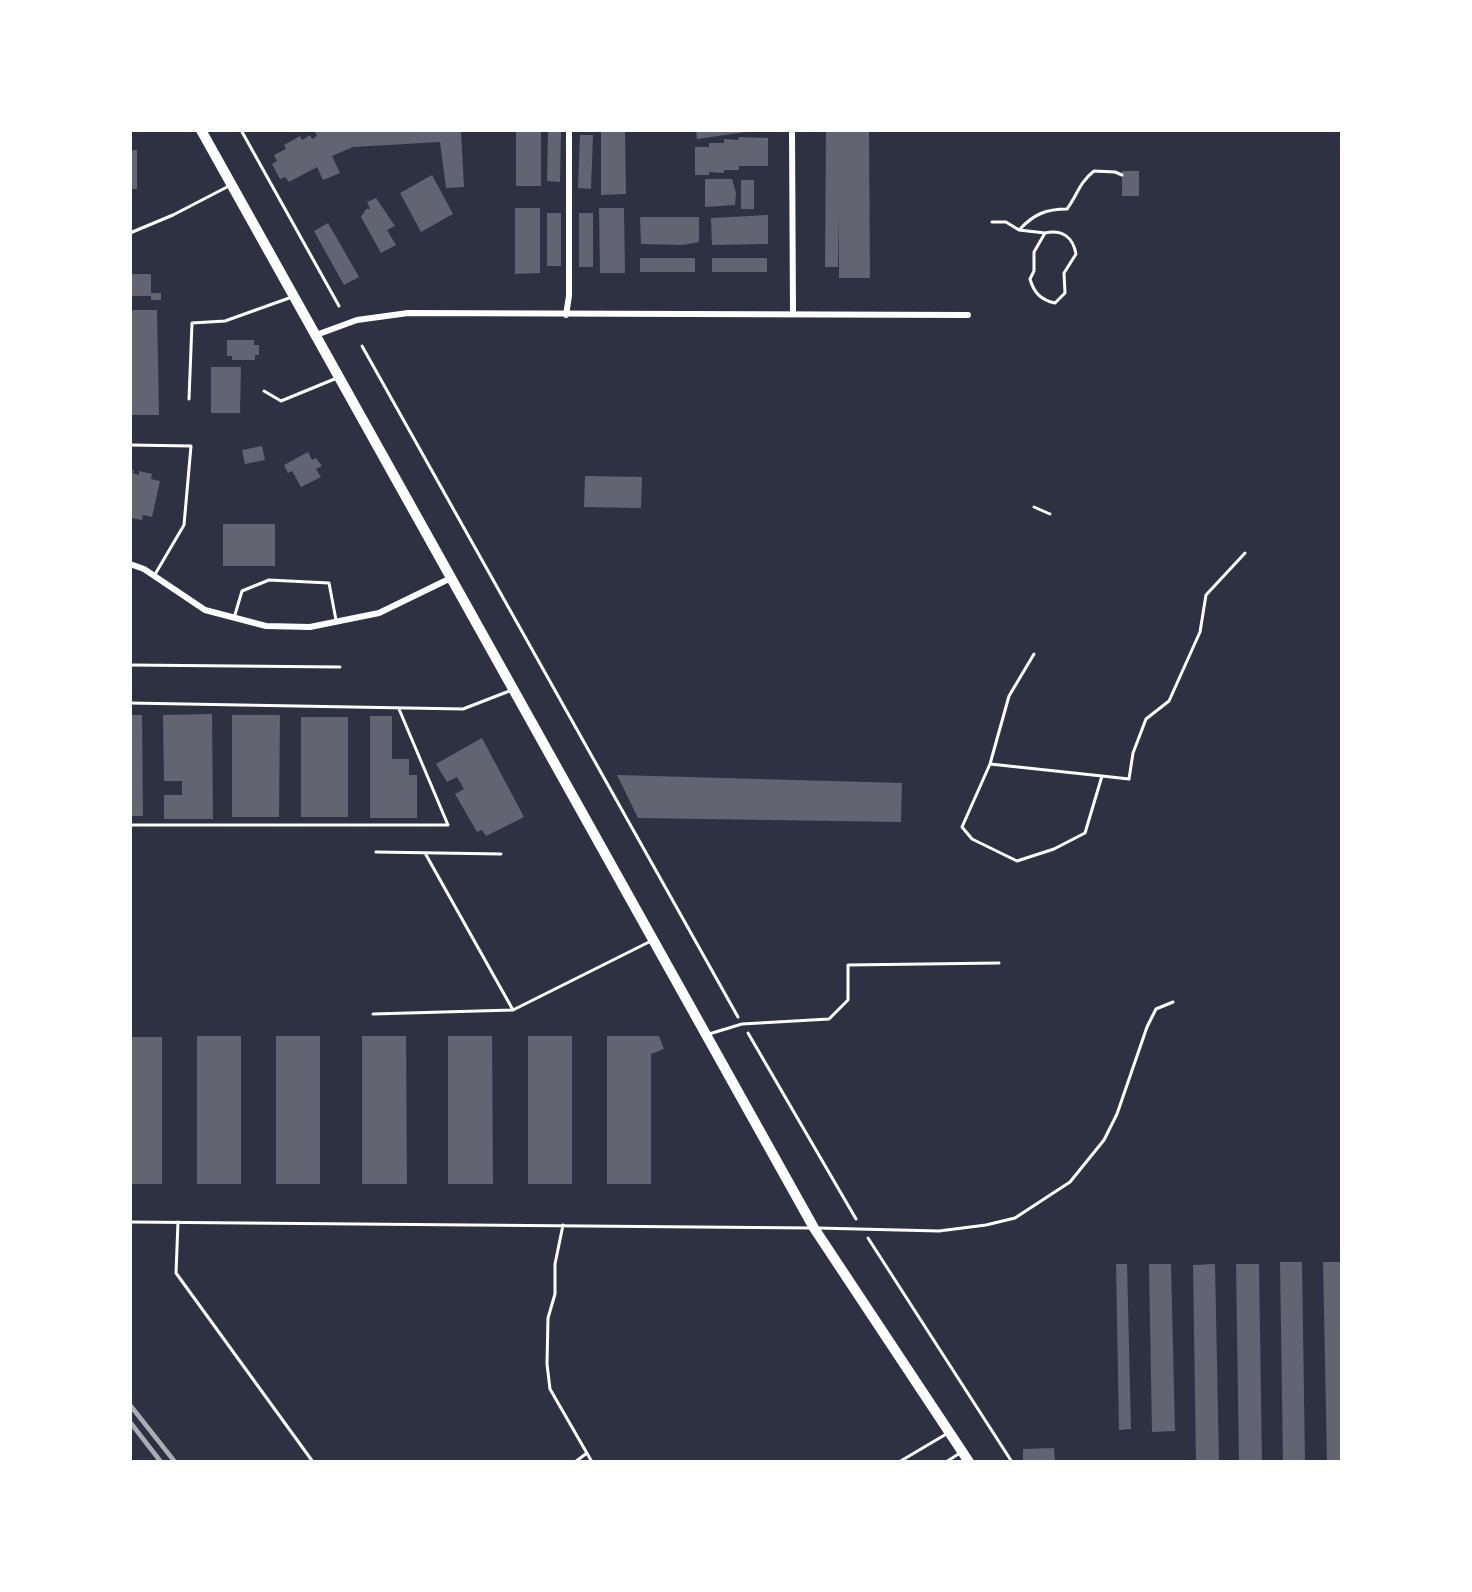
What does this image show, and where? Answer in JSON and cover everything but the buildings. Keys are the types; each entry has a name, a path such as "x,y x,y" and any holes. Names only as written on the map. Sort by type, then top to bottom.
{"main road":[{"path":"201,130 814,1228 969,1461"}],"street":[{"path":"566,315 569,296 569,130"},
{"path":"792,130 793,314"},
{"path":"316,335 347,323 385,314 968,315"},
{"path":"130,564 154,576 205,610 266,626 310,627 379,613 451,578"}],"lane":[{"path":"130,233 173,215 231,185"},
{"path":"189,399 192,323 225,321 293,296"},
{"path":"264,391 280,401 339,377"},
{"path":"130,445 191,446 184,525 154,576"},
{"path":"234,618 242,591 269,580 329,583 337,622"},
{"path":"130,665 340,668"},
{"path":"130,703 463,709 514,689"},
{"path":"130,825 448,825 399,709"},
{"path":"376,852 501,854"},
{"path":"425,853 513,1010"},
{"path":"373,1014 513,1010 654,940"},
{"path":"707,1034 742,1024 829,1019 848,1000 848,964 999,963"},
{"path":"130,1222 861,1227 939,1232 986,1226 1015,1218 1070,1182 1104,1140 1118,1114 1147,1027 1156,1009 1173,1002"},
{"path":"178,1222 176,1273 313,1461"},
{"path":"563,1226 555,1264 555,1294 548,1318 547,1364 550,1389 592,1461"},
{"path":"899,1461 949,1432"},
{"path":"946,1461 962,1452"},
{"path":"575,1461 587,1453"}],"path":[{"path":"241,130 339,306"},
{"path":"1019,230 1030,218 1047,209 1067,209 1082,181 1094,171 1115,172 1122,175"},
{"path":"992,222 1006,222 1019,230 1063,233 1074,245 1076,254 1064,273 1065,293 1055,303 1044,300 1037,294 1030,279 1034,271 1034,252 1045,233"},
{"path":"362,346 742,1024 861,1227 1012,1461"},
{"path":"1034,507 1050,514"},
{"path":"990,764 1129,780 1133,753 1146,719 1169,702 1200,632 1206,595 1245,553"},
{"path":"1034,654 1009,696 990,764 962,827 972,839 1017,861 1054,849 1085,833 1102,776"}],"railway":[{"path":"130,1405 175,1462"},
{"path":"130,1422 161,1462"}]}
